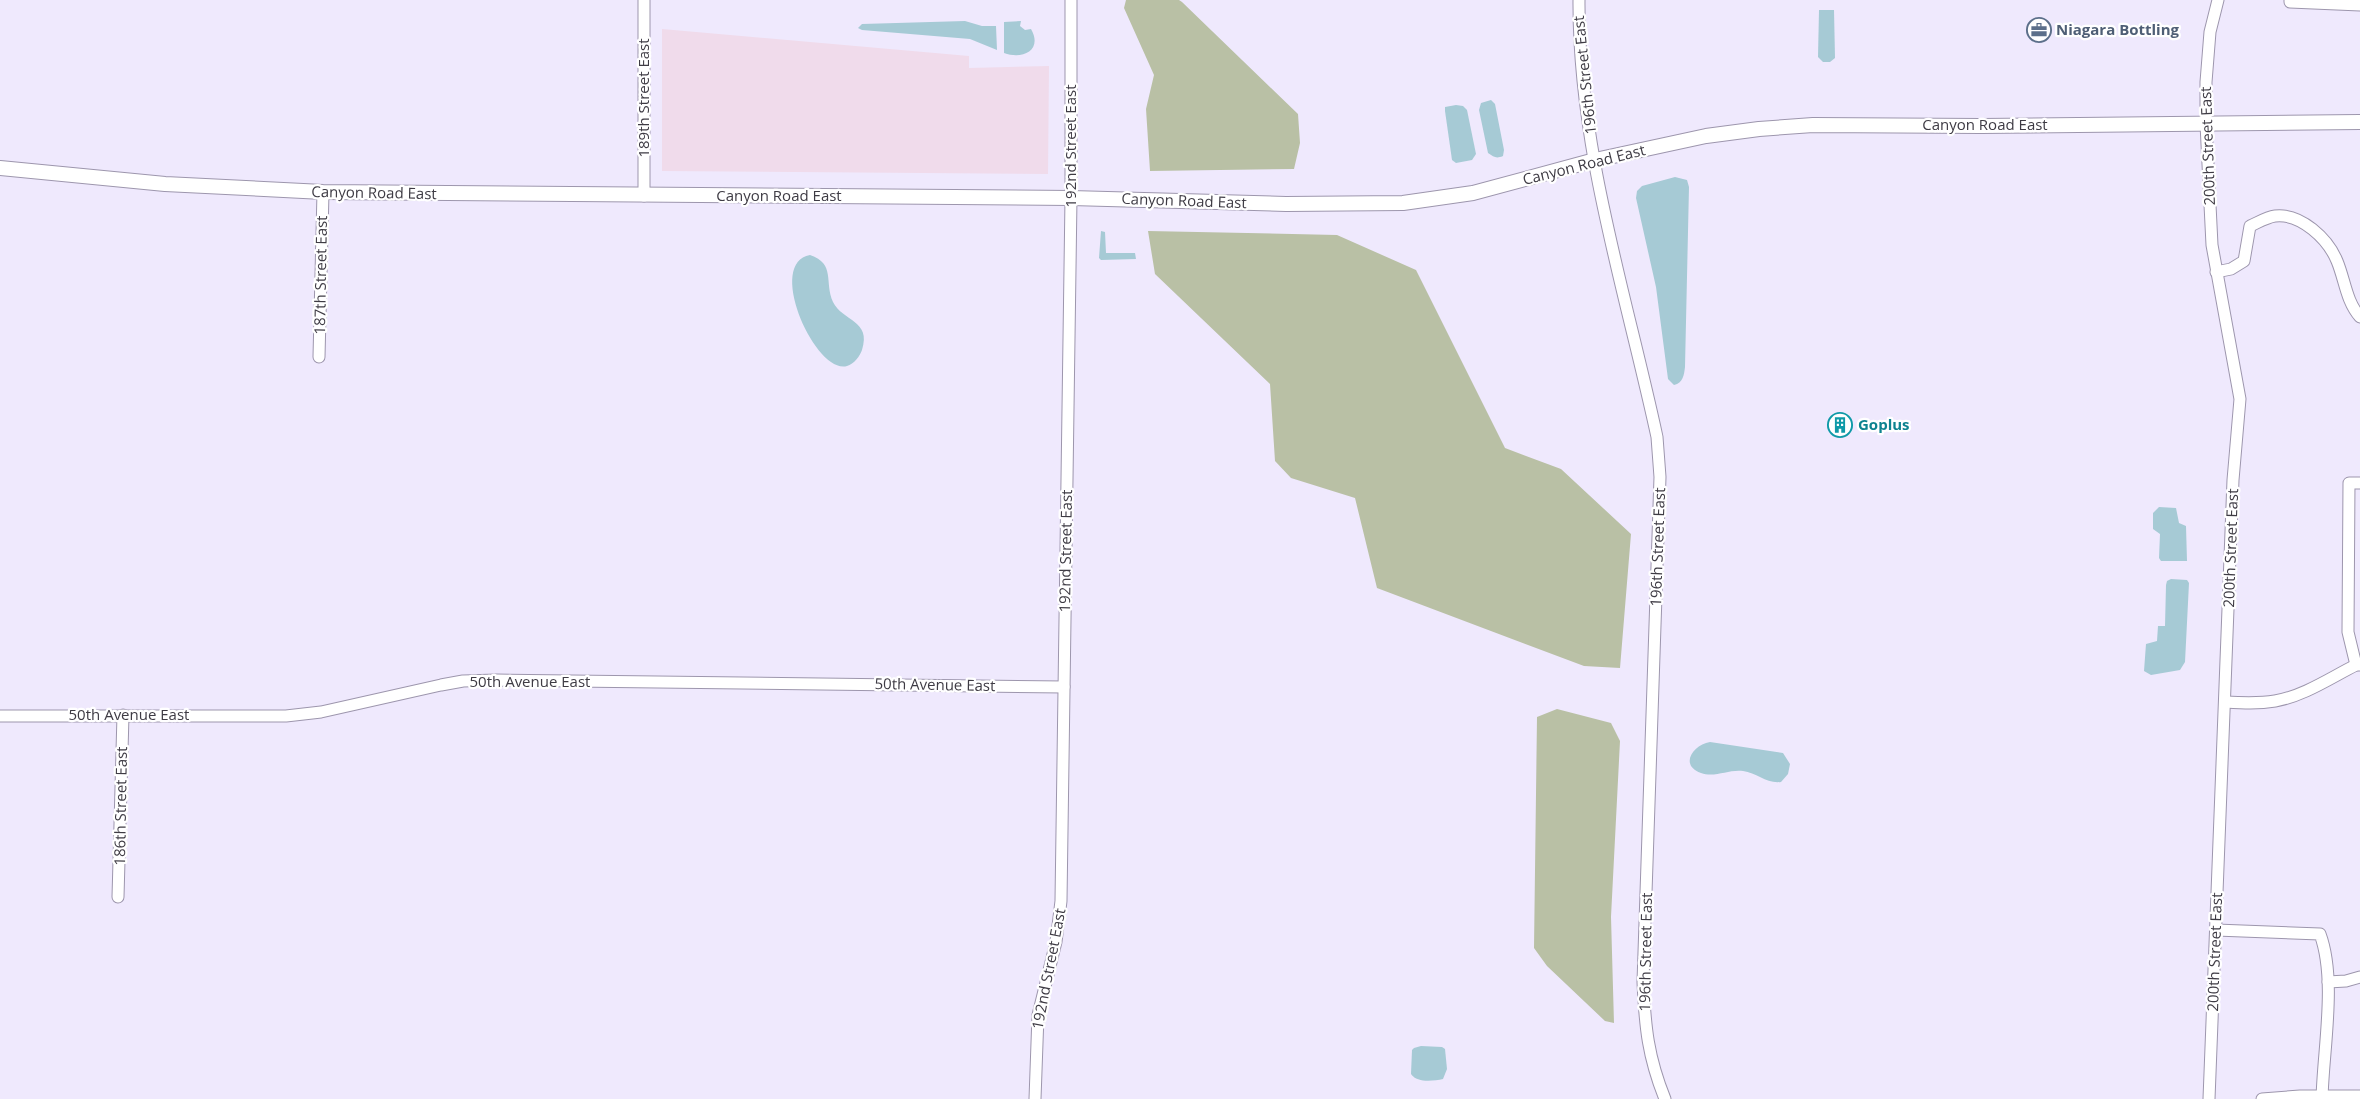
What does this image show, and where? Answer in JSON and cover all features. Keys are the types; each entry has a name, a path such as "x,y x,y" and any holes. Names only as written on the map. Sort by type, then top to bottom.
{"main road":[{"name":"Canyon Road East","path":"0,168 165,184 323,192 1071,198 1286,204 1403,203 1473,193 1595,160 1706,136 1759,129 1813,125 1981,126 2360,122"}],"street":[{"name":"189th Street East","path":"644,0 644,196"},
{"name":"192nd Street East","path":"1035,1099 1038,1015 1056,942 1061,901 1071,198 1070,0"},
{"name":"196th Street East","path":"1579,0 1580,57 1595,160 1657,437 1660,477 1643,982 1646,1032 1654,1071 1665,1099"},
{"name":"200th Street East","path":"2209,1099 2233,480 2240,399 2216,272 2210,217 2206,82 2210,32 2218,0"},
{"path":"2290,0 2290,2 2326,2 2360,5"},
{"name":"187th Street East","path":"319,357 323,192"},
{"path":"2216,272 2231,269 2244,261 2250,226 2275,216 2297,221 2315,230 2327,243 2338,262 2348,295 2360,317"},
{"path":"2225,702 2255,704 2276,701 2302,693 2358,665 2348,632 2354,483"},
{"name":"50th Avenue East","path":"0,716 286,716 321,712 463,681 497,680 1064,687"},
{"name":"186th Street East","path":"118,897 123,715"},
{"path":"2216,930 2320,934 2325,948 2328,982 2322,1097"},
{"path":"2328,982 2346,981 2360,977"},
{"path":"2262,1099 2360,1096"}],"shaded area":[{"path":"1126,0 1179,0 1298,114 1300,143 1294,169 1150,171 1146,109 1154,75 1124,8"},
{"path":"1819,10 1834,10 1835,58 1830,62 1823,62 1818,57"},
{"path":"965,21 982,26 996,26 997,50 970,39 862,30 858,28 862,24"},
{"path":"1021,21 1020,26 1025,30 1031,29 1035,43 1033,48 1024,54 1011,55 1004,53 1004,22"},
{"path":"662,29 969,56 969,68 1049,66 1048,174 662,171"},
{"path":"1491,100 1495,104 1504,150 1503,156 1499,157 1488,153 1479,110 1481,103"},
{"path":"1463,106 1467,110 1476,154 1472,160 1456,163 1452,160 1445,107"},
{"path":"1675,177 1687,180 1689,187 1685,367 1681,381 1674,385 1668,379 1656,287 1636,198 1637,191 1642,186"},
{"path":"1101,231 1105,232 1106,253 1135,253 1136,259 1101,260 1099,258"},
{"path":"1148,231 1337,235 1416,270 1505,448 1561,469 1631,534 1620,668 1584,666 1377,588 1355,498 1291,478 1275,461 1270,384 1155,274"},
{"path":"810,255 823,263 828,274 830,295 837,308 855,322 863,333 864,340 861,352 850,365 835,364 822,354 810,337 800,317 794,296 792,277 797,262"},
{"path":"2159,507 2176,508 2179,523 2186,526 2187,561 2161,561 2159,558 2160,534 2153,529 2153,513"},
{"path":"2171,579 2187,580 2189,583 2185,662 2180,670 2151,675 2144,671 2146,644 2157,641 2158,626 2165,626 2166,585 2167,581"},
{"path":"1557,709 1611,723 1620,741 1611,917 1614,1023 1605,1021 1547,966 1534,948 1537,717"},
{"path":"1710,742 1783,753 1790,764 1788,774 1781,782 1776,782 1743,771 1711,775 1701,773 1691,765 1691,756 1698,747"},
{"path":"1421,1046 1442,1047 1445,1049 1447,1069 1443,1079 1421,1080 1411,1074 1412,1050"}],"place":[{"name":"Niagara Bottling","path":"2039,30"},
{"name":"Goplus","path":"1840,425"}]}
